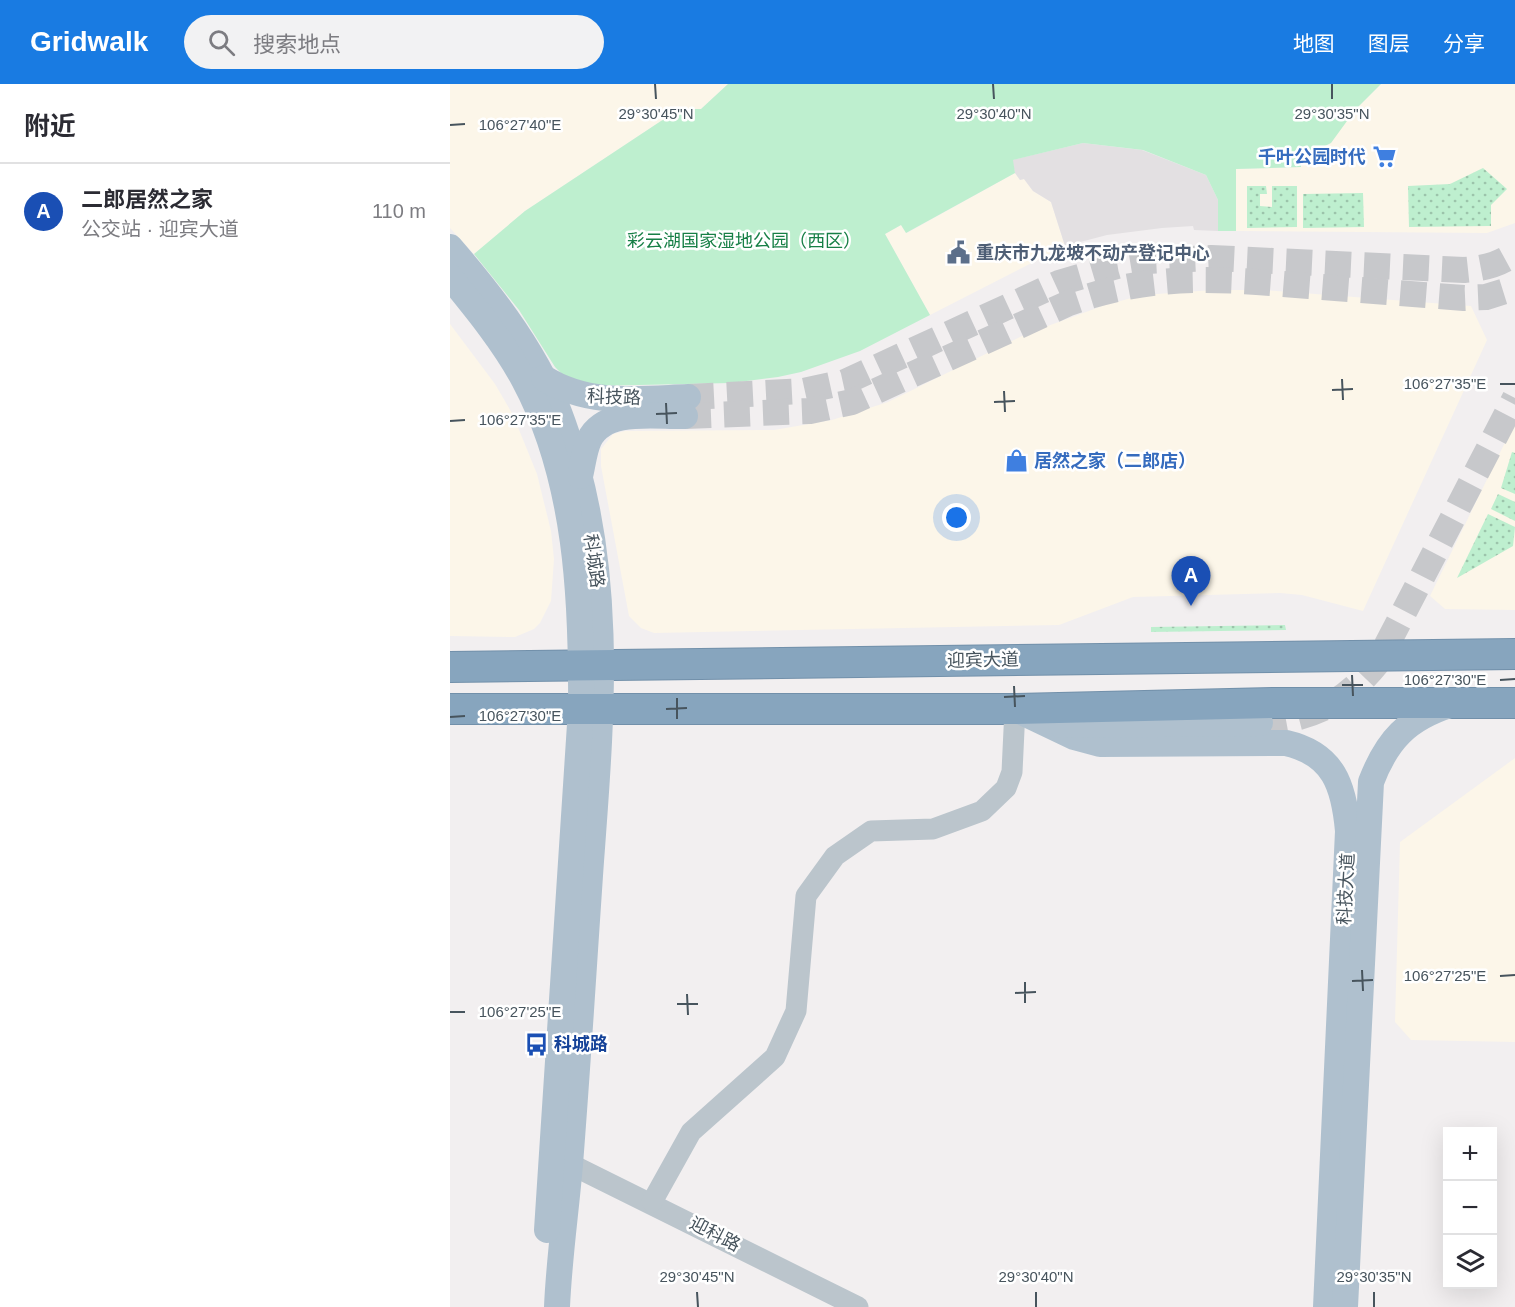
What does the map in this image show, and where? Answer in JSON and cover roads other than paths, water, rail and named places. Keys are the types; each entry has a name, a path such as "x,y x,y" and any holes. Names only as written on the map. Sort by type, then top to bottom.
{"highway":[{"name":"迎宾大道","path":"450,667 1515,654"},
{"path":"693,709 665,698 663,685 667,677 675,674 776,672 818,663"},
{"path":"450,709 1015,709 1274,703 1515,703"}],"main road":[{"name":"科城路","path":"450,247 508,321 544,378 563,422 580,480 598,589 592,665 570,1164 557,1307"},
{"name":"科城路","path":"450,277 493,330 524,380 548,434 566,504 592,665"},
{"name":"科技路","path":"544,378 567,391 586,397 686,407 604,424 589,440 580,480"},
{"name":"科技大道","path":"1345,1307 1371,782 1382,756 1405,726 1429,712 1457,702"},
{"name":"科城路","path":"542,1307 591,709"},
{"name":"科技大道","path":"1015,709 1086,741 1100,744 1286,743 1303,747 1316,754 1337,779 1343,796 1348,831 1326,1307"},
{"name":"科技大道","path":"1048,725 1260,723"}],"street":[{"path":"652,1202 691,1132 775,1057 796,1011 806,896 835,856 871,831 933,830 982,811 1005,788 1012,772 1015,709"},
{"name":"迎科路","path":"570,1164 652,1202 858,1307"}],"tunnel":[{"path":"688,397 804,391 845,382 1059,283 1117,266 1147,261 1211,258 1464,270 1491,265 1515,253"},
{"path":"685,416 810,411 852,402 1069,303 1130,286 1159,282 1217,280 1464,298 1486,297 1515,288"},
{"path":"1260,723 1296,718 1326,707 1353,689 1378,662 1515,398"}],"place":[{"name":"千叶公园时代","path":"1384,157"},
{"name":"重庆市九龙坡不动产登记中心","path":"958,253"},
{"name":"居然之家（二郎店）","path":"1016,461"},
{"name":"二郎居然之家","path":"1191,606"},
{"name":"科城路","path":"536,1044"}],"park label":[{"name":"彩云湖国家湿地公园（西区）","path":"744,241"}]}
